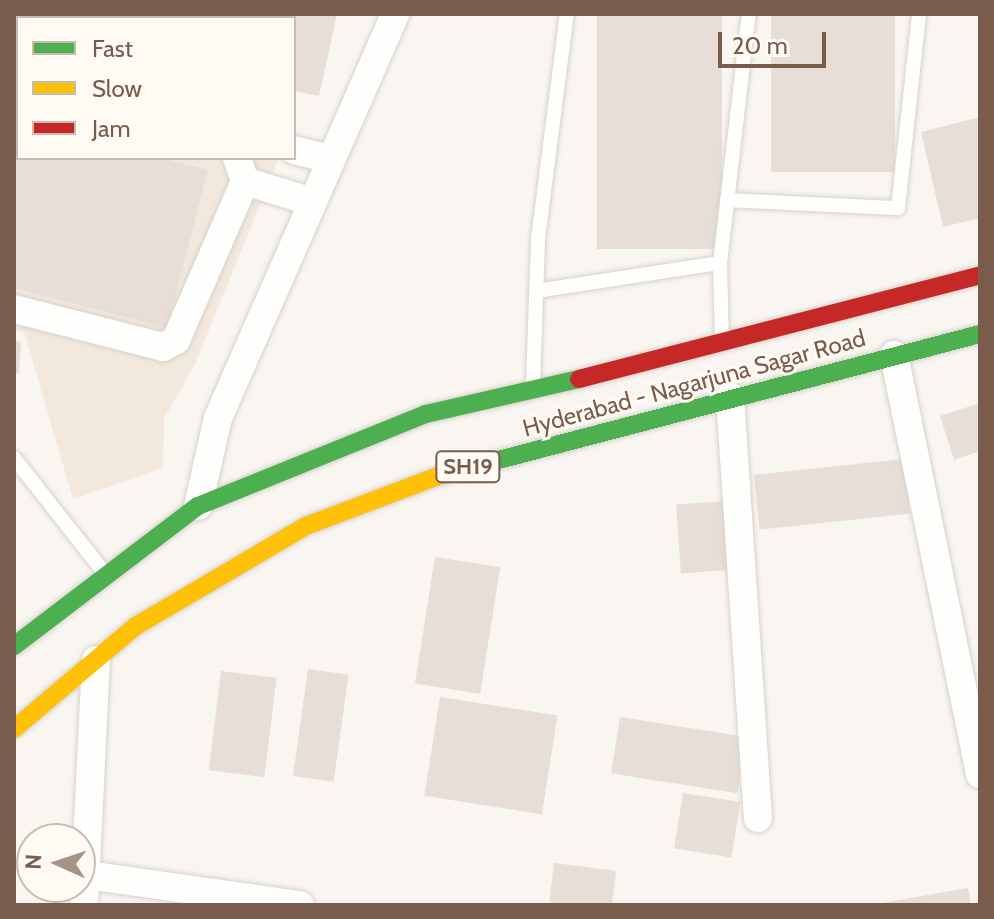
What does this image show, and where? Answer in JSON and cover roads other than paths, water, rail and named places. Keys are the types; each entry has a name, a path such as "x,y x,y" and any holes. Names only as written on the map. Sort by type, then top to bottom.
{"main road":[{"name":"Hyderabad - Nagarjuna Sagar Road","path":"14,646 104,573 198,506 426,414 722,347 980,275"},
{"name":"Hyderabad - Nagarjuna Sagar Road","path":"14,729 96,660 227,568 306,526 447,473 980,334"}],"street":[{"path":"198,506 218,418 395,14"},
{"path":"296,150 331,159"},
{"path":"14,309 163,347 176,340 241,170 312,202"},
{"path":"894,355 980,774"},
{"path":"730,397 758,818"},
{"path":"90,823 96,660"},
{"path":"96,876 300,905"}],"lane":[{"path":"533,390 536,291 567,14"},
{"path":"722,347 720,263 749,14"},
{"path":"727,200 898,208 919,14"},
{"path":"536,291 720,263"},
{"path":"14,458 104,573"}]}
